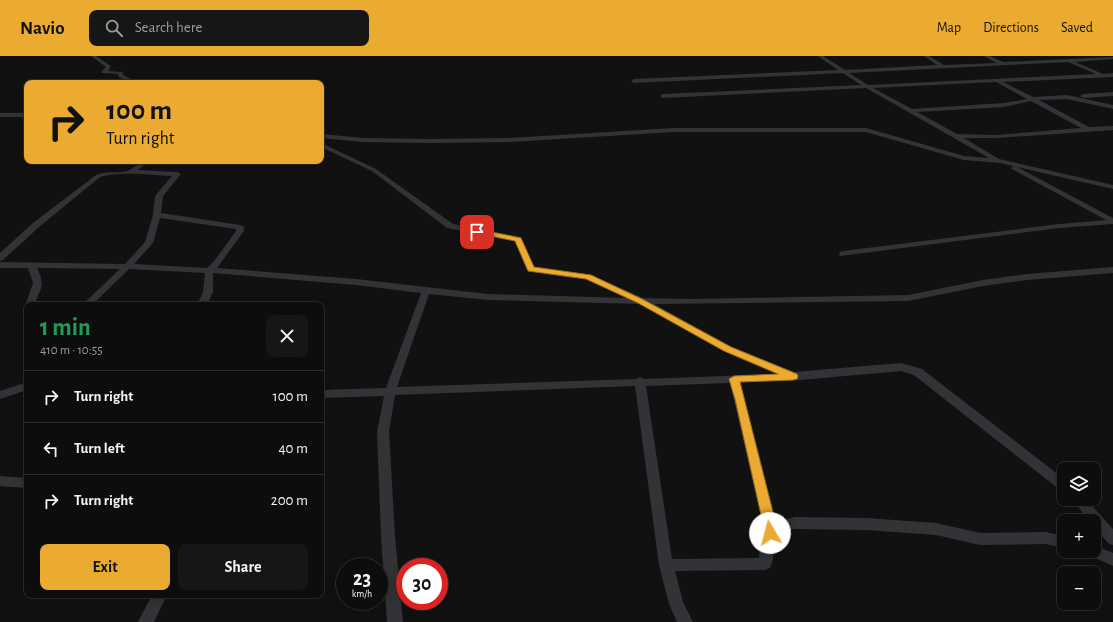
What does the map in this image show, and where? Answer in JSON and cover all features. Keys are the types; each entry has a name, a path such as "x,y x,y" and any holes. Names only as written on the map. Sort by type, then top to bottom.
{"street":[{"path":"93,56 109,67 104,72 120,73 121,76 130,80"},
{"path":"820,56 843,72 910,111 1113,221"},
{"path":"926,56 943,67"},
{"path":"986,56 1002,64"},
{"path":"634,81 1113,58"},
{"path":"1068,60 1113,80"},
{"path":"663,96 1113,75"},
{"path":"998,81 1088,129"},
{"path":"910,111 1004,105 1032,99 1113,94"},
{"path":"1067,97 1113,107"},
{"path":"0,115 24,115"},
{"path":"954,135 982,138 1113,128"},
{"path":"324,136 357,140 430,141 510,140 669,130 866,130 964,158 1000,161 1080,181 1113,187"},
{"path":"324,146 374,170 450,226 518,240 531,269 588,277 641,301 728,349 793,376"},
{"path":"132,172 142,164"},
{"path":"0,258 36,225 98,176 106,173 132,172 177,174 159,196 157,215 149,243 127,267 90,302"},
{"path":"157,215 240,227 240,231 218,262 209,271 208,292 203,302"},
{"path":"843,254 1060,226 1113,221"},
{"path":"0,265 127,267 209,271 356,282 426,292 555,300 641,301 781,301 908,298 983,283 1027,277 1113,270"},
{"path":"31,302 38,288 37,278 32,266"},
{"path":"395,622 388,536 383,432 390,392 426,292"},
{"path":"324,394 640,381 734,379 793,376 901,367 918,372 1057,481"},
{"path":"666,565 765,564 770,528 734,379"},
{"path":"640,381 666,565 676,604 685,622"},
{"path":"0,395 24,387"},
{"path":"0,481 24,483"},
{"path":"1084,506 1113,539"},
{"path":"770,528 795,523 866,524 936,529 980,539 1045,538 1057,541"},
{"path":"1101,554 1113,560"},
{"path":"146,622 158,598"}],"route":[{"path":"477,232 518,240 531,269 588,277 641,301 676,322 728,349 793,376 734,379 740,399 770,533"}]}
